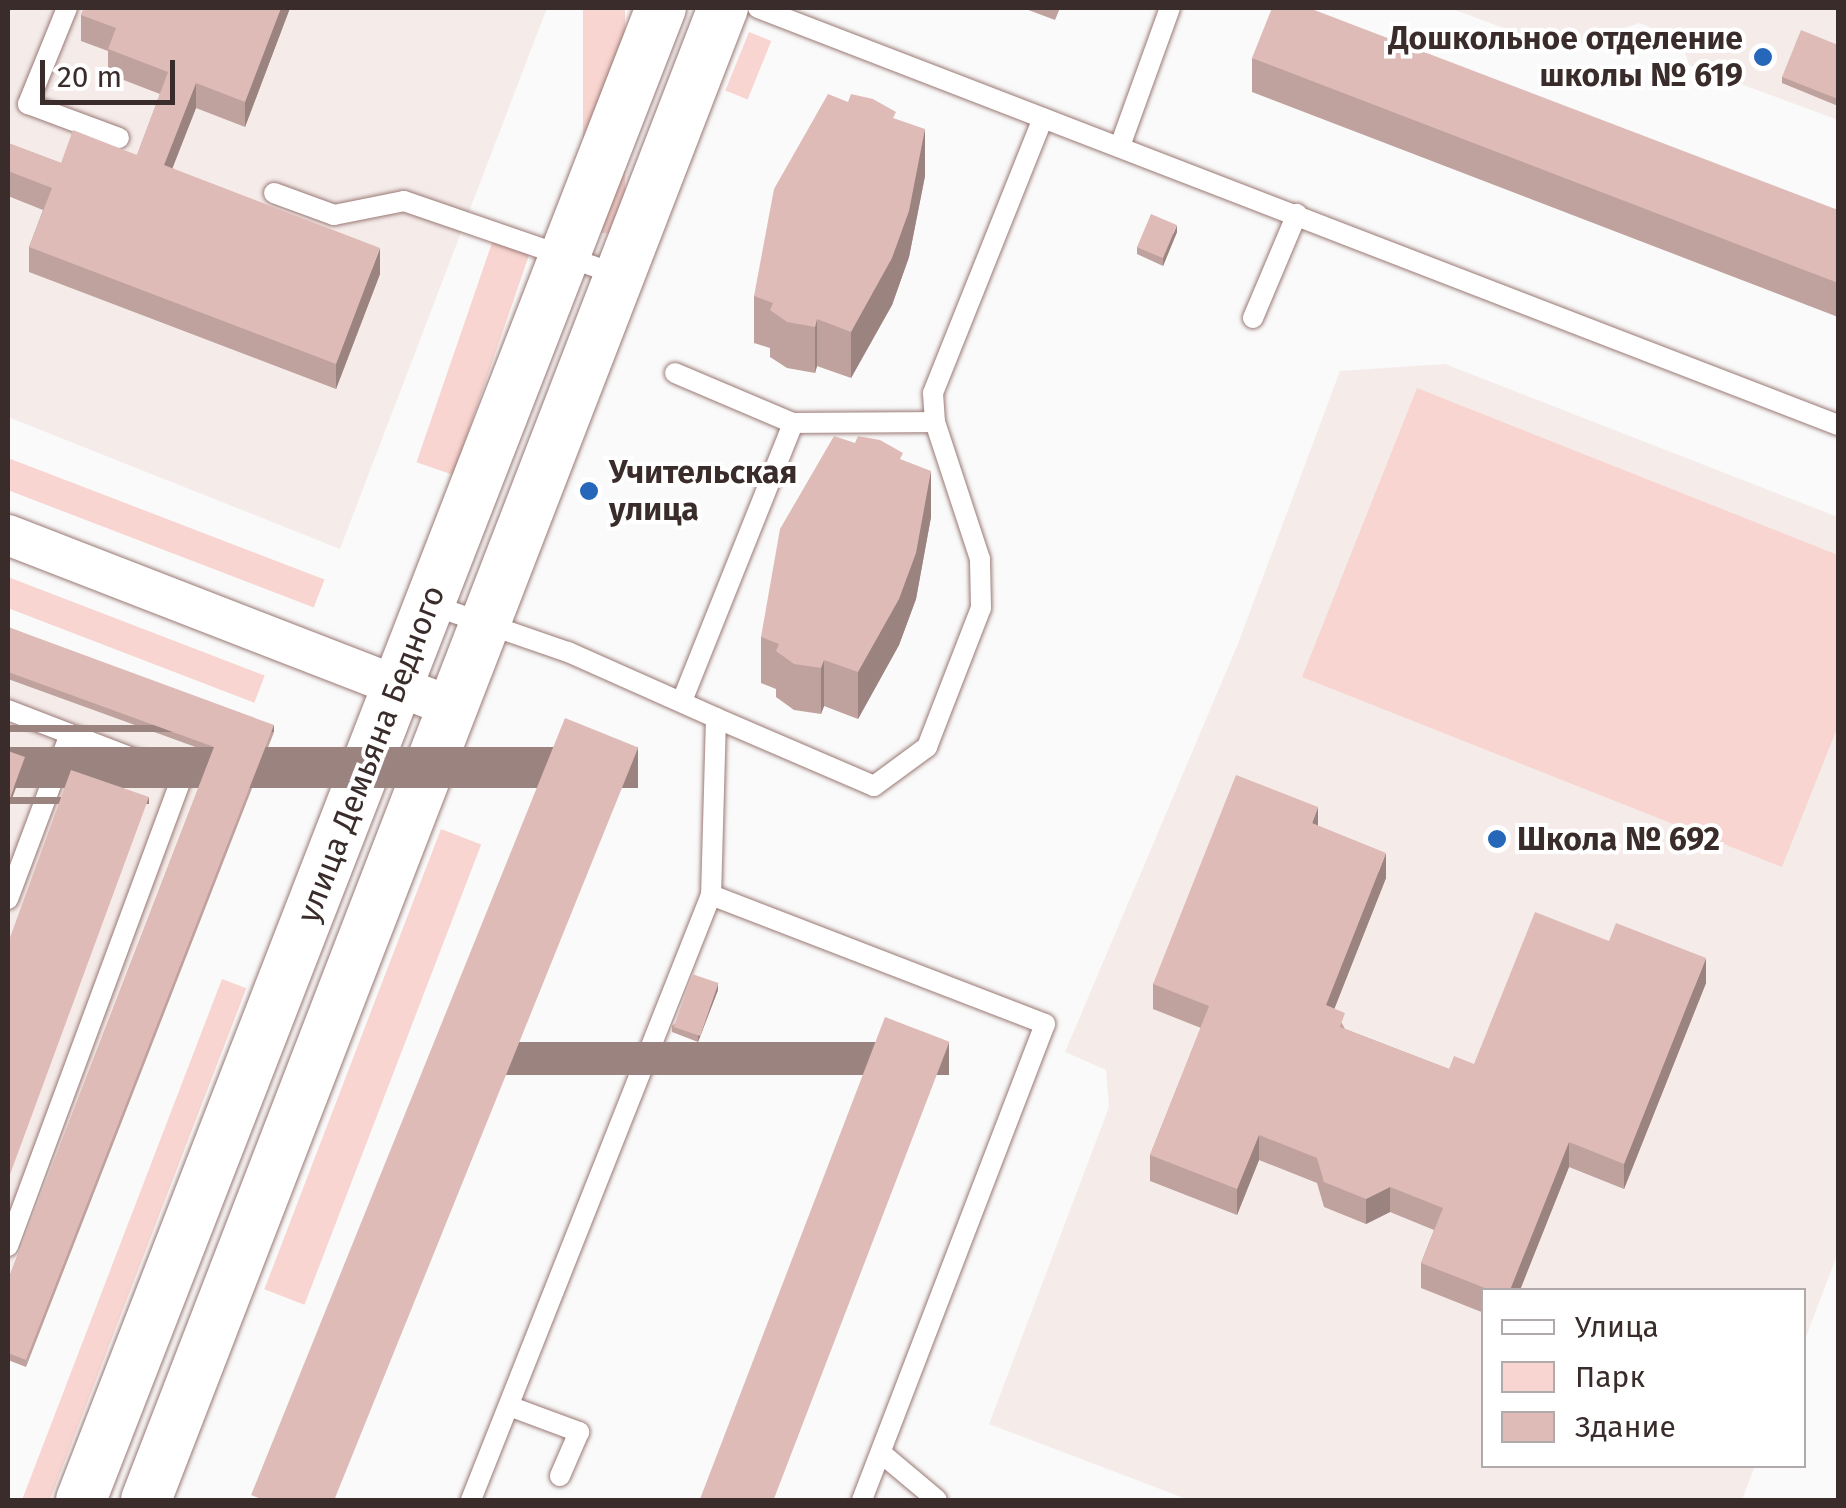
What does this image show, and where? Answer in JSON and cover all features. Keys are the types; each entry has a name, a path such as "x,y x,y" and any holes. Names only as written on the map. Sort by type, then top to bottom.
{"street":[{"name":"улица Демьяна Бедного","path":"81,1500 661,8"},
{"name":"улица Демьяна Бедного","path":"146,1500 723,8"},
{"path":"8,535 452,707"}],"lane":[{"path":"66,8 28,104 119,138"},
{"path":"758,8 1838,424"},
{"path":"1120,146 1170,8"},
{"path":"429,604 485,622 682,701 874,786 927,747 981,608 980,559 934,422 932,393 1043,118"},
{"path":"274,193 334,214 404,200 619,275"},
{"path":"1253,318 1297,214"},
{"path":"675,374 793,423 934,422"},
{"path":"682,701 793,423"},
{"path":"8,710 182,776 8,1246"},
{"path":"472,1500 710,895 716,718"},
{"path":"8,900 70,734"},
{"path":"710,895 1045,1024 862,1500"},
{"path":"509,1406 579,1432 560,1476"},
{"path":"881,1453 937,1500"}],"shaded area":[{"path":"8,8 547,8 340,549 8,417"},
{"name":"Дошкольное отделение школы № 619","path":"1450,8 1838,8 1838,120 1689,65 1681,40 1639,23 1562,50"},
{"name":"Школа № 692","path":"1445,364 1838,517 1838,1253 1806,1337 1806,1288 1481,1288 1481,1468 1754,1468 1742,1500 1189,1500 989,1424 1109,1107 1106,1070 1065,1052 1237,646 1340,371"},
{"path":"8,634 274,732 26,1367 8,1359"}],"green space":[{"path":"583,8 625,8 625,233 583,233"},
{"path":"749,32 771,41 748,99 725,90"},
{"path":"493,240 530,253 453,475 416,462"},
{"path":"1417,388 1838,555 1838,726 1782,867 1302,677"},
{"path":"8,458 324,579 314,607 8,490"},
{"path":"8,577 265,676 254,703 8,608"},
{"path":"441,829 481,844 304,1305 264,1289"},
{"path":"222,979 246,988 50,1500 22,1500"}],"building":[{"path":"84,8 281,8 245,102 196,83 164,165 380,248 336,364 29,247 52,188 8,171 8,143 61,163 73,130 137,155 168,72 108,49 116,28 81,15"},
{"path":"1272,8 1309,8 1838,210 1838,283 1252,58"},
{"path":"1801,30 1838,45 1838,99 1782,77"},
{"path":"828,94 848,102 851,94 873,99 896,112 893,118 925,129 909,211 892,258 851,332 817,319 815,327 787,322 770,310 773,303 754,296 774,189"},
{"path":"1151,214 1177,225 1163,258 1137,247"},
{"path":"834,436 855,443 858,436 880,440 903,453 900,459 931,471 916,553 899,599 858,672 824,660 821,668 794,664 776,651 779,644 761,637 780,529"},
{"path":"8,627 274,725 26,1360 8,1353 8,1280 214,747 8,672"},
{"path":"565,718 638,748 334,1500 264,1500 251,1495"},
{"path":"8,751 25,757 8,803"},
{"path":"71,770 149,797 8,1180 8,943"},
{"name":"Школа № 692","path":"1236,775 1318,807 1312,823 1386,853 1326,1005 1345,1013 1340,1027 1449,1069 1454,1056 1474,1064 1535,912 1609,941 1616,923 1706,958 1624,1164 1569,1142 1511,1288 1485,1288 1421,1263 1443,1208 1390,1187 1366,1199 1324,1182 1317,1158 1259,1135 1237,1189 1150,1155 1209,1006 1153,984"},
{"path":"692,974 718,983 700,1036 674,1027"},
{"path":"885,1017 949,1042 774,1500 700,1500"}],"place":[{"name":"Дошкольное отделение школы № 619","path":"1763,57"},
{"name":"Учительская улица","path":"589,491"},
{"name":"Школа № 692","path":"1497,839"}]}
